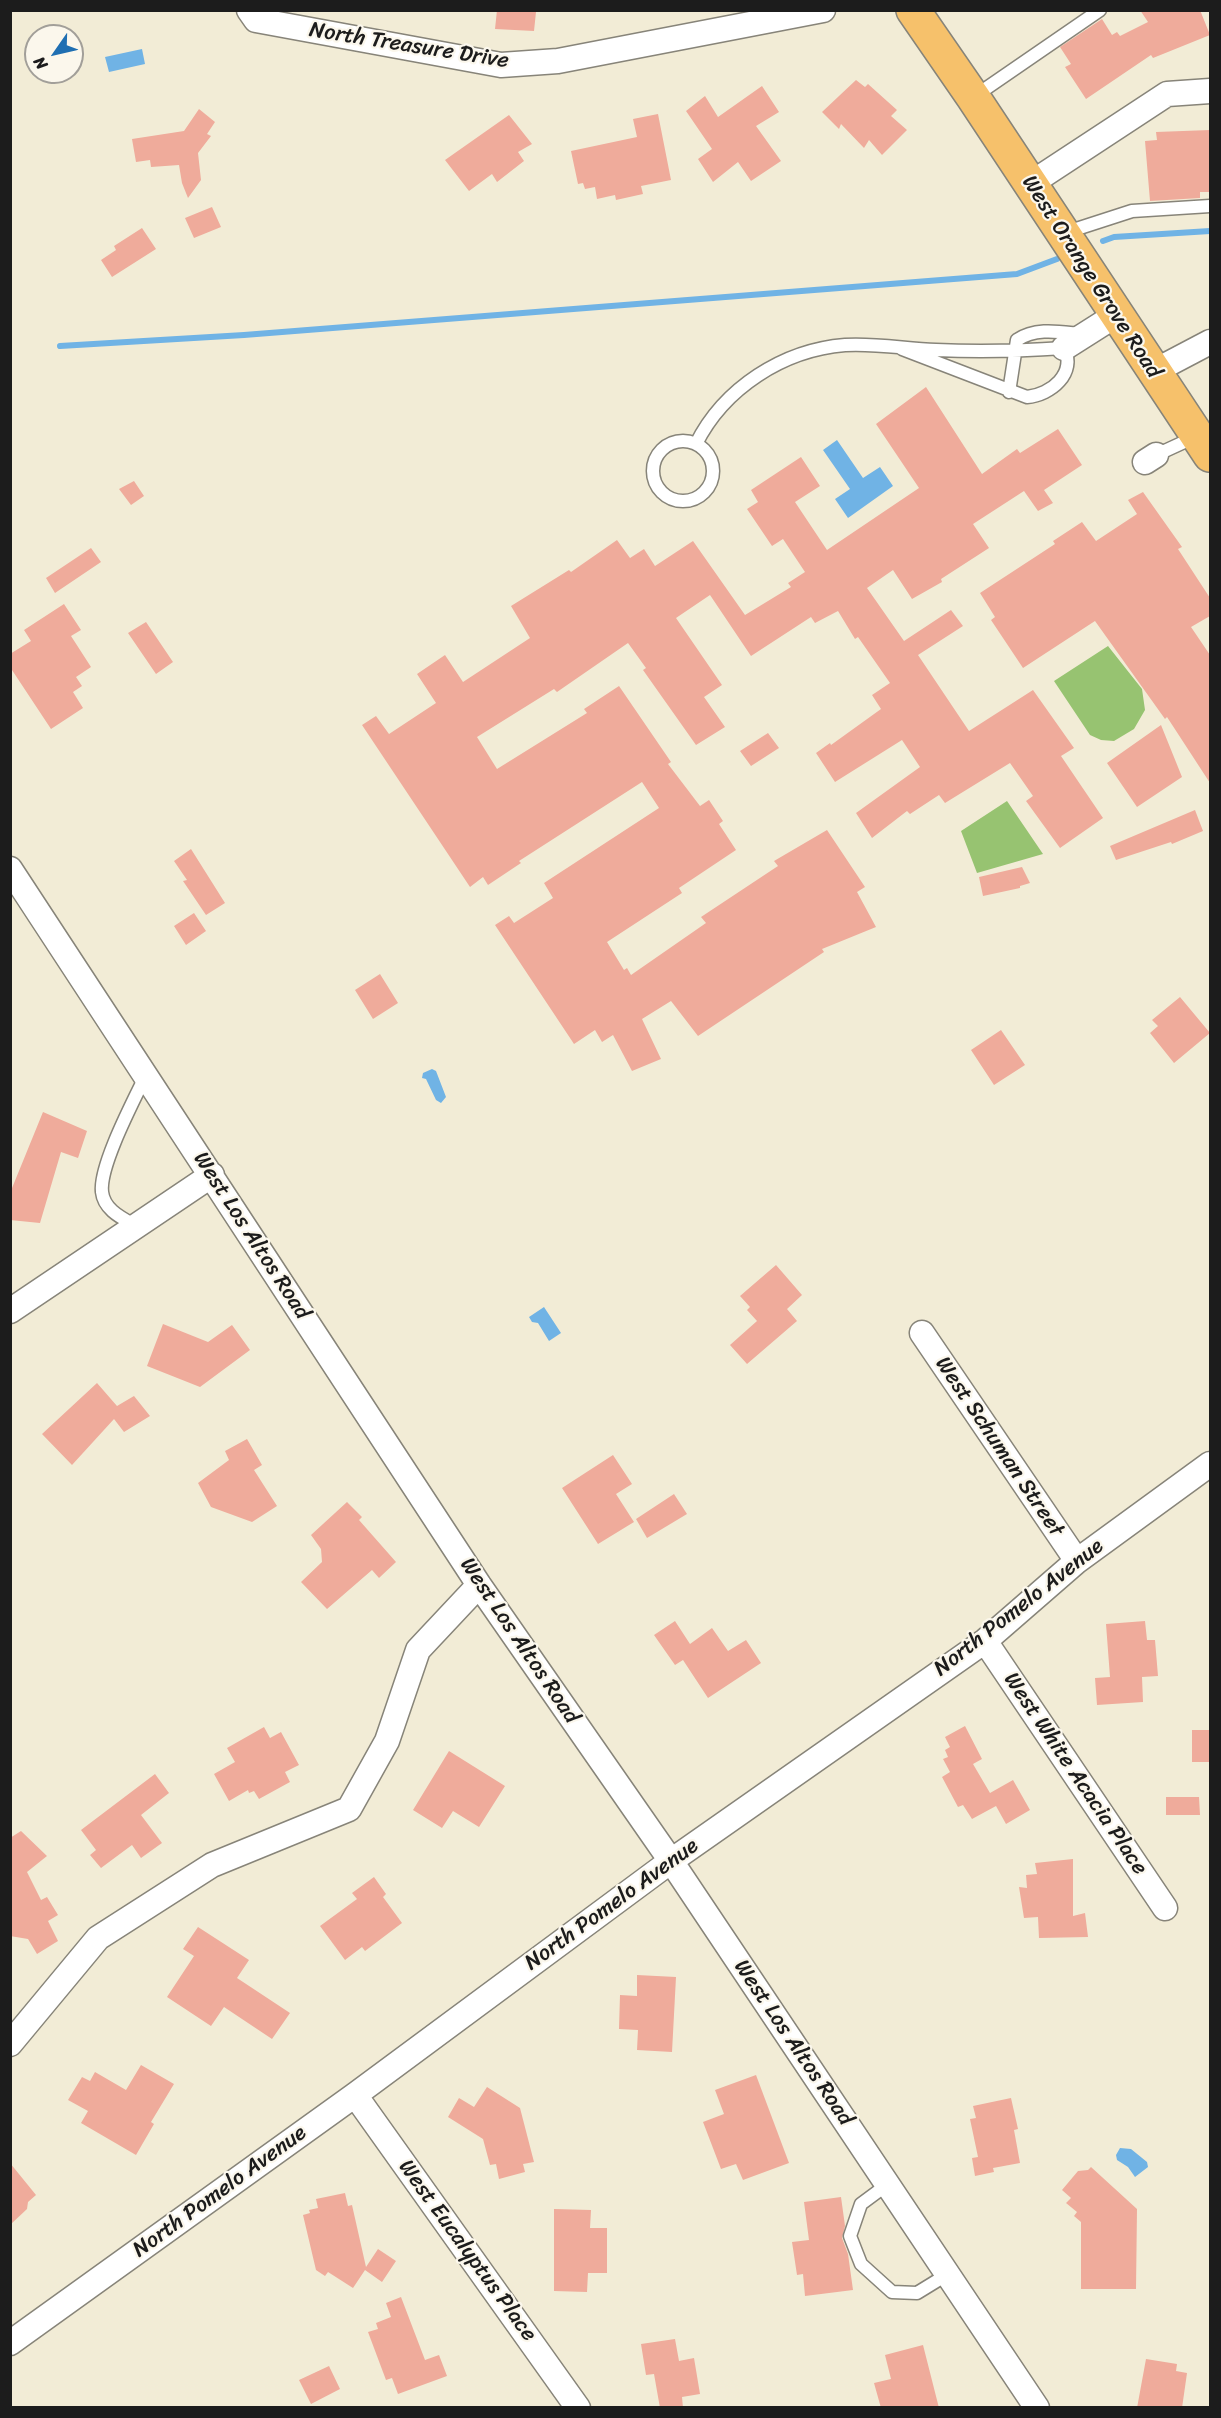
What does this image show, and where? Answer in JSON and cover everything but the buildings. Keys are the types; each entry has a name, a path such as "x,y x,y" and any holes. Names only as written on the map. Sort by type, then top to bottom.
{"main road":[{"name":"West Orange Grove Road","path":"913,10 1204,446"},
{"name":"West Orange Grove Road","path":"935,10 973,97"}],"street":[{"name":"North Treasure Drive","path":"249,10 256,21 501,65 568,59 823,10"},
{"path":"1030,184 1167,94 1210,91"},
{"path":"1064,348 1116,315"},
{"path":"1153,372 1210,342"},
{"name":"West Los Altos Road","path":"10,869 479,1586 671,1861 1036,2408"},
{"path":"10,1311 212,1175"},
{"name":"West Schuman Street","path":"922,1333 1077,1561"},
{"name":"North Pomelo Avenue","path":"10,2343 355,2095 671,1861 985,1641 1077,1561 1210,1464"},
{"path":"10,2044 98,1938 212,1865 349,1809 387,1741 418,1650 479,1586"},
{"name":"West White Acacia Place","path":"985,1641 1166,1908"},
{"name":"West Eucalyptus Place","path":"355,2095 578,2408"}],"lane":[{"path":"973,97 1100,10"},
{"path":"1063,234 1132,211 1210,206"},
{"path":"1009,392 1017,340 1027,333 1051,331 1086,334"},
{"path":"696,444 705,425 743,385 791,358 814,350 845,345 873,345 902,349 1014,351 1064,348 1068,364 1065,374 1052,388 1027,397 902,349"},
{"path":"687,441 696,444 710,458 713,468 708,488 693,500 682,502 672,500 657,487 653,478 655,459 668,444 687,441"},
{"path":"1151,458 1204,446"},
{"path":"136,1226 113,1214 102,1193 105,1173 123,1121 146,1075"},
{"path":"888,2184 861,2204 850,2236 861,2264 892,2292 917,2293 948,2274"}],"green space":[{"path":"1108,646 1142,689 1145,710 1134,729 1114,741 1101,740 1090,735 1054,681"},
{"path":"1007,801 1043,854 977,873 961,831"}],"water":[{"path":"142,49 145,64 109,72 105,57"},
{"path":"837,440 863,478 880,467 893,486 848,518 835,499 850,489 823,450"},
{"path":"432,1069 436,1071 446,1097 441,1103 436,1100 426,1079 422,1078 423,1073"},
{"path":"544,1307 561,1333 549,1341 538,1323 532,1322 529,1317"},
{"path":"1120,2148 1131,2149 1147,2162 1148,2167 1135,2177 1128,2167 1117,2160 1116,2155"}],"waterway":[{"path":"1103,241 1114,237 1210,231"},
{"path":"60,346 244,335 1017,274 1057,259"}]}
